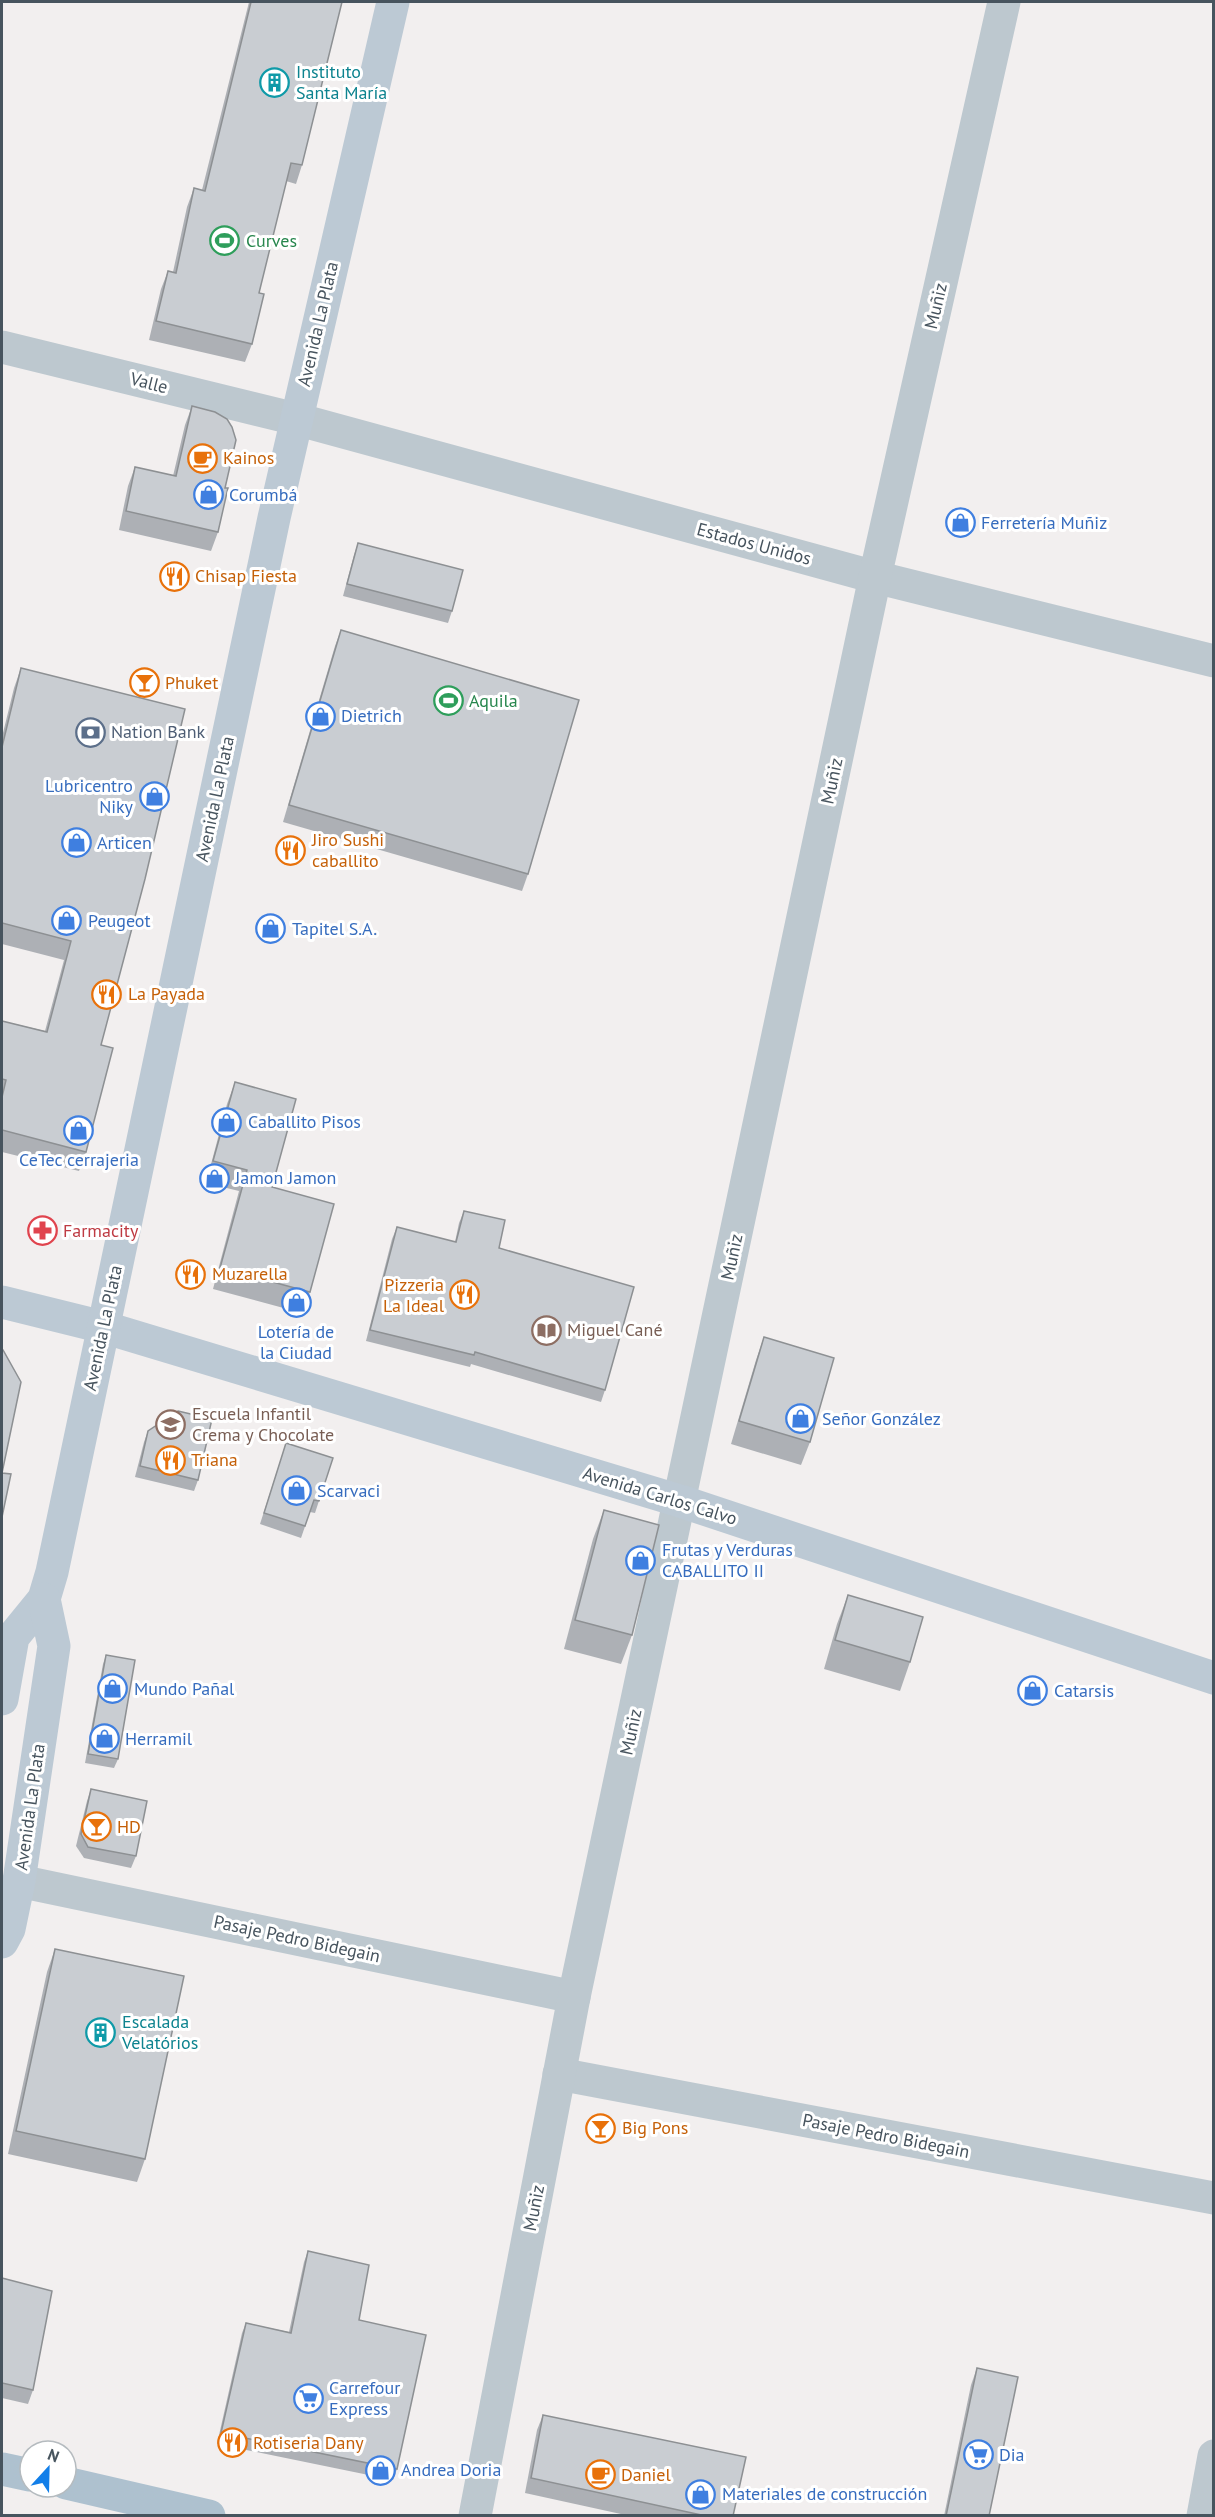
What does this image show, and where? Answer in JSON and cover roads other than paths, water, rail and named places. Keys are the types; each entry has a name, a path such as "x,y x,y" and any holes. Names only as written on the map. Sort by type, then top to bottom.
{"main road":[{"name":"Avenida La Plata","path":"2,1942 9,1929 19,1881 54,1646 44,1599 296,419 393,2"},
{"name":"Avenida Carlos Calvo","path":"2,1302 103,1327 680,1501 1214,1678"},
{"name":"Avenida La Plata","path":"3,1684 13,1637 44,1599"},
{"path":"3,1684 22,1680 28,1695 26,1718 10,1802 25,1841"},
{"path":"2,2469 18,2472"},
{"path":"78,2486 209,2516"}],"street":[{"name":"Muñiz","path":"475,2516 574,1997 875,577 1004,2"},
{"name":"Valle","path":"2,347 296,419"},
{"name":"Estados Unidos","path":"296,419 875,577 1214,661"},
{"name":"Pasaje Pedro Bidegain","path":"19,1881 574,1997"},
{"name":"Pasaje Pedro Bidegain","path":"559,2074 1214,2198"},
{"path":"1203,2516 1214,2456"}],"place":[{"name":"Instituto Santa María","path":"275,82"},
{"name":"Curves","path":"225,241"},
{"name":"Kainos","path":"202,458"},
{"name":"Corumbá","path":"208,495"},
{"name":"Ferretería Muñiz","path":"960,523"},
{"name":"Chisap Fiesta","path":"174,576"},
{"name":"Phuket","path":"144,683"},
{"name":"Aquila","path":"448,701"},
{"name":"Dietrich","path":"320,716"},
{"name":"Nation Bank","path":"90,732"},
{"name":"Lubricentro Niky","path":"154,796"},
{"name":"Articen","path":"76,843"},
{"name":"Jiro Sushi caballito","path":"291,850"},
{"name":"Peugeot","path":"67,921"},
{"name":"Tapitel S.A.","path":"271,929"},
{"name":"La Payada","path":"107,994"},
{"name":"Caballito Pisos","path":"227,1122"},
{"name":"CeTec cerrajeria","path":"79,1131"},
{"name":"Jamon Jamon","path":"214,1178"},
{"name":"Farmacity","path":"42,1231"},
{"name":"Muzarella","path":"191,1274"},
{"name":"Pizzeria La Ideal","path":"465,1295"},
{"name":"Lotería de la Ciudad","path":"296,1303"},
{"name":"Miguel Cané","path":"546,1330"},
{"name":"Señor González","path":"801,1419"},
{"name":"Escuela Infantil Crema y Chocolate","path":"171,1424"},
{"name":"Triana","path":"170,1460"},
{"name":"Scarvaci","path":"296,1491"},
{"name":"Frutas y Verduras CABALLITO II","path":"641,1560"},
{"name":"Mundo Pañal","path":"113,1689"},
{"name":"Catarsis","path":"1033,1691"},
{"name":"Herramil","path":"104,1739"},
{"name":"HD","path":"96,1827"},
{"name":"Escalada Velatórios","path":"101,2032"},
{"name":"Big Pons","path":"601,2128"},
{"name":"Carrefour Express","path":"308,2398"},
{"name":"Rotiseria Dany","path":"232,2443"},
{"name":"Dia","path":"978,2455"},
{"name":"Andrea Doria","path":"380,2470"},
{"name":"Daniel","path":"600,2475"},
{"name":"Materiales de construcción","path":"701,2494"}]}
